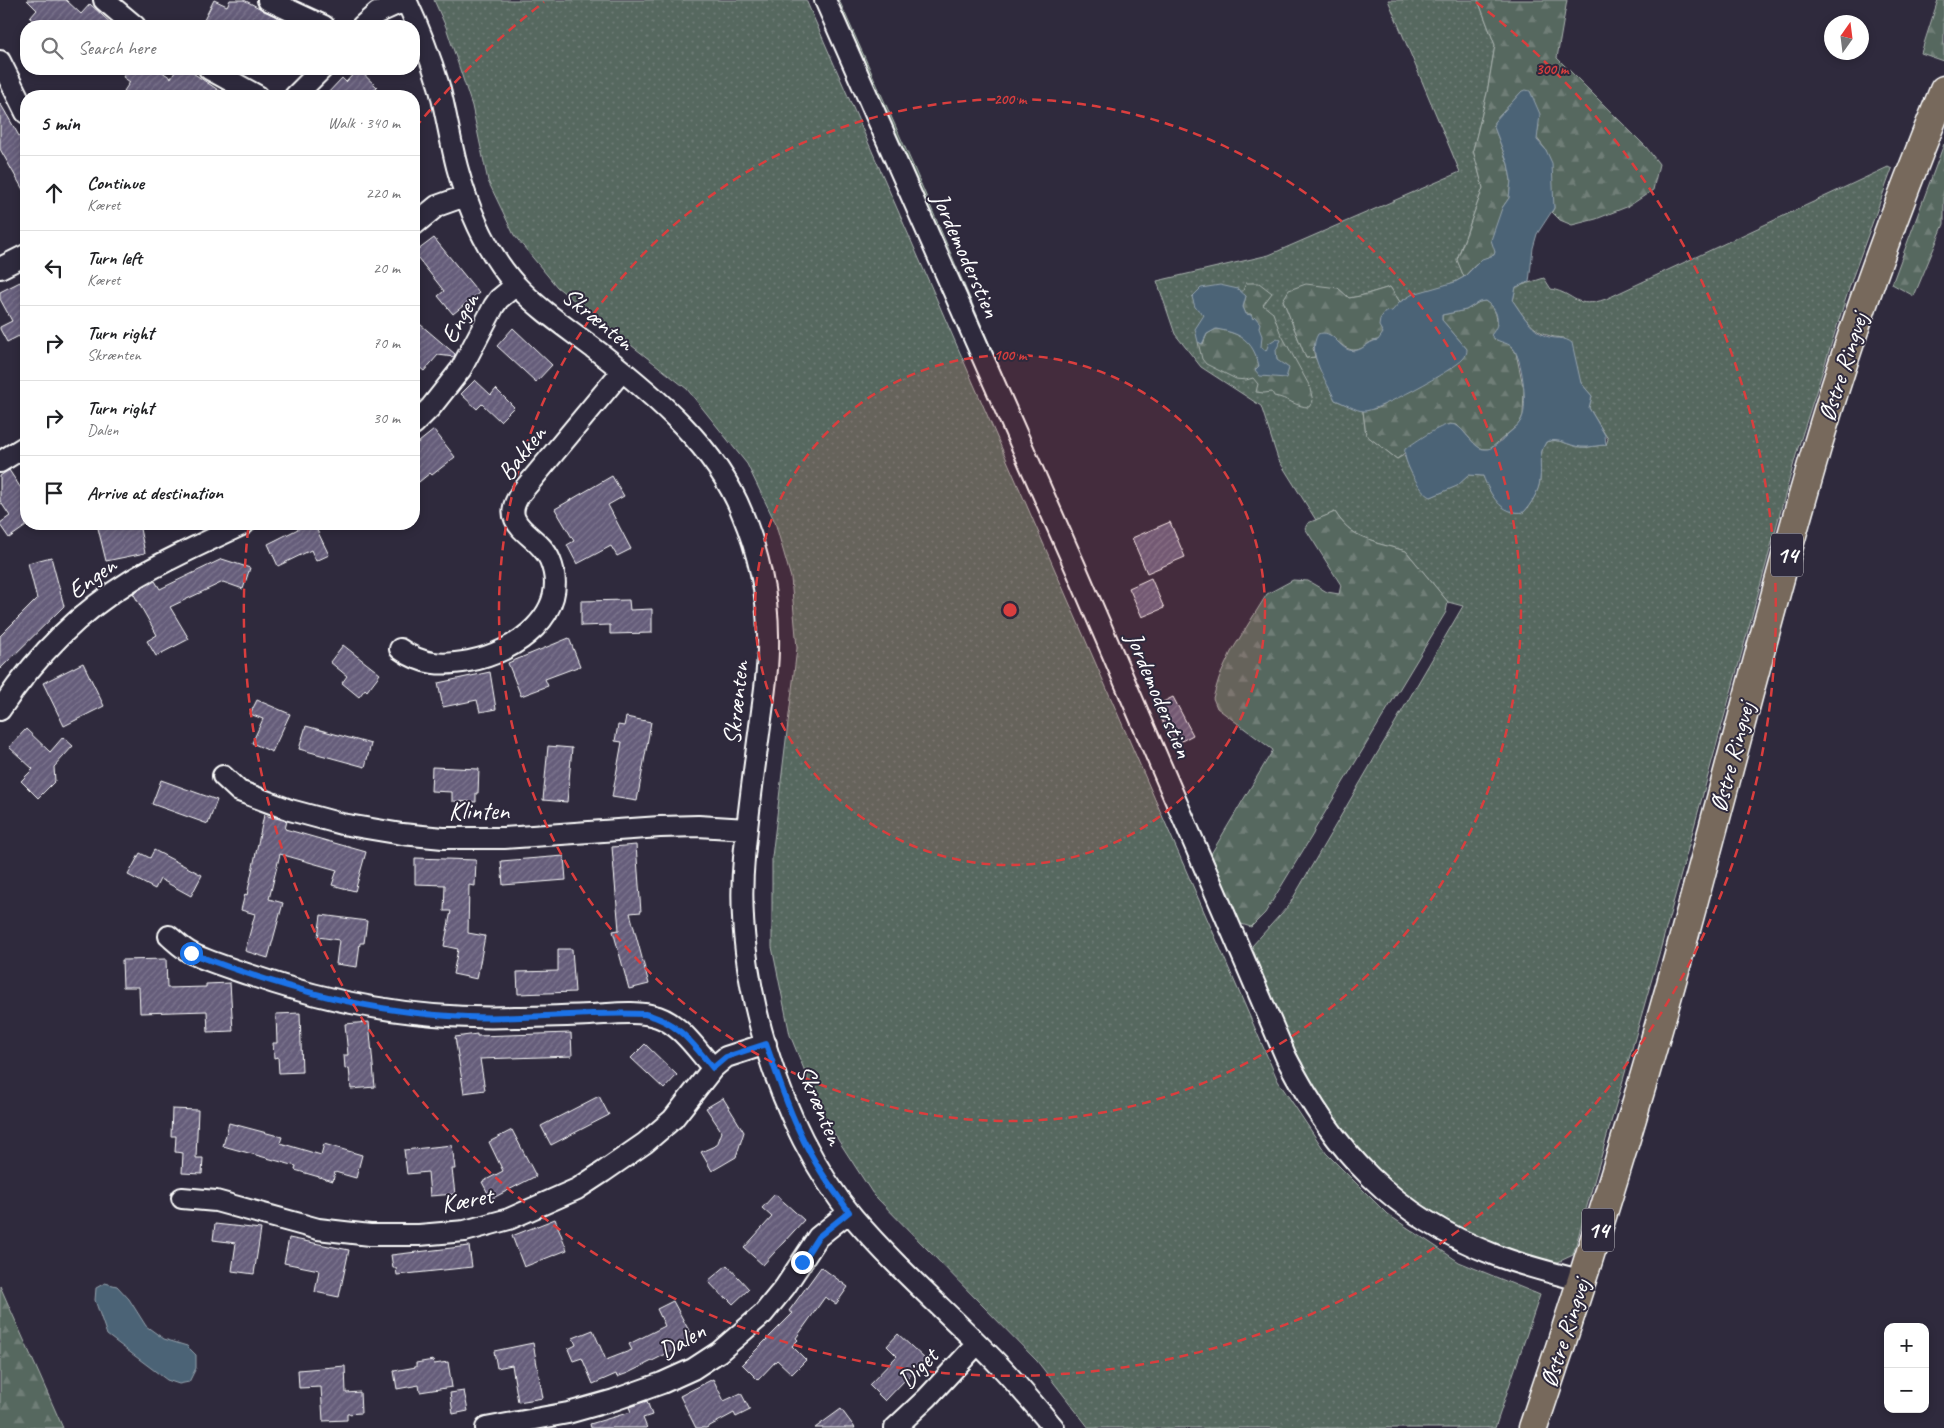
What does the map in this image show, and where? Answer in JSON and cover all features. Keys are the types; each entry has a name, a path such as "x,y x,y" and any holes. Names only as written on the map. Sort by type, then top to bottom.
{"main road":[{"name":"Østre Ringvej","path":"1533,1428 1583,1281 1671,985 1809,473 1851,341 1891,227 1944,90"}],"street":[{"path":"104,0 129,20"},
{"path":"268,0 311,20"},
{"path":"369,20 377,13 406,0"},
{"name":"Skrænten","path":"406,0 415,20"},
{"name":"Jordemoderstien","path":"826,0 1073,562 1286,1057 1315,1111 1353,1160 1370,1177 1391,1195 1438,1228 1464,1242 1496,1255 1583,1281"},
{"name":"Skrænten","path":"420,32 439,86 465,196 483,234 516,285 563,326 622,371 691,434 712,461 742,512 752,543 764,594 768,639 765,688 743,864 742,915 746,954 756,1013 790,1113 817,1166 849,1212 899,1268 1028,1397 1054,1428"},
{"path":"0,61 20,101"},
{"path":"220,75 247,90"},
{"path":"301,90 316,75"},
{"path":"420,220 437,206 465,196"},
{"path":"0,268 20,258"},
{"name":"Engen","path":"420,418 461,369 499,299 516,285"},
{"name":"Bakken","path":"400,649 424,662 445,664 471,661 500,652 513,645 530,633 539,622 554,598 554,574 542,546 517,523 513,513 514,506 520,494 622,371"},
{"path":"0,462 20,450"},
{"name":"Engen","path":"0,710 23,676 42,654 100,602 151,569 232,530"},
{"name":"Klinten","path":"223,776 239,791 290,810 342,824 402,834 443,838 504,838 660,827 698,826 747,829"},
{"path":"169,936 191,953 232,969 319,996 369,1006 412,1013 468,1017 628,1013 658,1017 679,1030 713,1068"},
{"name":"Kæret","path":"182,1198 216,1201 318,1229 370,1235 419,1235 465,1231 509,1219 577,1189 645,1143 673,1119 713,1068 726,1057 766,1044"},
{"name":"Dalen","path":"486,1428 559,1415 596,1405 693,1369 719,1352 763,1314 785,1287 818,1237 849,1212"},
{"name":"Diget","path":"895,1428 927,1398 977,1344"}],"green space":[{"path":"434,0 806,0 1278,1081 1326,1153 1387,1214 1459,1262 1540,1295 1495,1428 1089,1428 1037,1361 873,1194 824,1118 790,1035 772,947 772,857 797,648 791,578 775,522 747,464 687,389 557,287 514,235 488,181 472,106 446,27"},
{"path":"832,0 839,0 912,163 1079,553"},
{"path":"1388,0 1478,0 1495,45 1487,93 1473,150 1483,188 1457,259 1464,277 1408,297 1400,302 1390,287 1349,298 1338,288 1283,300 1306,358 1315,357 1335,400 1363,411 1366,435 1397,459 1404,455 1412,474 1431,497 1456,486 1469,475 1483,476 1489,490 1503,507 1516,512 1524,512 1538,489 1541,456 1546,442 1559,441 1584,447 1606,445 1608,439 1589,408 1592,396 1581,383 1564,338 1547,335 1528,322 1513,301 1516,287 1544,278 1551,289 1560,291 1581,302 1588,303 1606,299 1888,167 1892,169 1853,276 1798,448 1661,947 1573,1255 1558,1262 1539,1261 1496,1247 1443,1223 1387,1179 1345,1138 1309,1078 1271,1001 1252,946 1289,905 1463,606 1448,602 1406,551 1362,537 1347,527 1335,512 1316,520 1278,459 1261,406 1201,367 1175,334 1157,281 1269,255 1460,172"},
{"path":"1478,0 1567,0 1557,58 1646,147 1659,164 1653,190 1629,206 1596,219 1572,225 1560,220 1552,212 1554,208 1546,150 1536,137 1539,126 1522,91 1494,122 1494,127 1508,164 1511,180 1509,198 1502,208 1495,252 1494,255 1478,263 1464,277 1457,260 1483,188 1473,150 1487,93 1495,45"},
{"path":"1938,0 1944,0 1944,61 1921,53"},
{"path":"1944,144 1944,224 1914,296 1892,284"},
{"path":"1246,283 1259,283 1272,293 1263,305 1273,313 1280,332 1309,385 1313,401 1309,407 1300,406 1274,396 1272,392 1256,392 1258,384 1253,378 1246,380 1236,379 1206,364 1202,359 1198,342 1203,344 1207,334 1216,329 1226,331 1242,338 1253,348 1260,375 1286,377 1277,360 1275,349 1281,340 1266,351 1260,347 1261,336 1251,314 1246,314 1243,307 1246,296 1242,293"},
{"path":"1306,284 1338,288 1349,298 1390,287 1400,302 1379,340 1372,341 1364,347 1354,350 1345,347 1329,334 1313,348 1315,357 1306,358 1283,300 1289,290"},
{"path":"1485,301 1493,309 1497,318 1494,339 1509,344 1516,353 1524,390 1523,415 1519,424 1490,449 1484,449 1478,447 1457,425 1449,424 1426,436 1397,459 1366,435 1363,411 1378,408 1467,349 1442,320 1442,315 1466,310 1479,302"},
{"path":"1335,512 1347,527 1362,537 1406,551 1448,602 1446,612 1265,913 1251,927 1238,923 1208,859 1273,750 1217,708 1213,698 1219,678 1231,652 1267,594 1293,580 1308,581 1327,592 1339,594 1341,585 1305,528 1308,523"},
{"path":"0,1286 63,1428 0,1428"}],"water":[{"path":"1522,91 1530,91 1540,114 1537,140 1546,150 1552,163 1554,208 1537,234 1533,248 1529,282 1516,287 1513,301 1528,322 1538,332 1572,343 1581,383 1592,396 1589,408 1605,435 1606,445 1584,447 1559,441 1546,442 1541,456 1540,480 1536,493 1524,512 1516,512 1509,511 1497,502 1483,476 1469,475 1457,486 1431,497 1417,483 1406,461 1405,454 1405,449 1422,437 1450,424 1459,427 1478,447 1482,449 1491,448 1498,444 1521,420 1524,400 1523,380 1519,361 1513,348 1493,338 1491,335 1497,326 1497,316 1489,304 1485,301 1479,302 1466,310 1442,315 1442,320 1467,349 1465,357 1457,364 1398,398 1364,411 1335,400 1319,367 1314,350 1318,334 1323,333 1331,336 1349,350 1361,349 1378,340 1383,333 1379,326 1380,319 1385,312 1392,311 1400,302 1413,294 1455,282 1464,277 1482,259 1494,255 1495,252 1491,240 1502,208 1509,198 1511,180 1508,164 1494,127 1494,122"},
{"path":"1220,285 1238,289 1246,296 1243,307 1246,314 1251,315 1253,319 1255,317 1260,323 1261,347 1266,351 1269,343 1277,338 1281,340 1276,350 1277,360 1289,368 1286,378 1260,376 1255,370 1259,366 1253,350 1244,339 1232,333 1216,329 1207,334 1202,344 1198,342 1195,329 1204,315 1195,307 1192,297 1201,288"},
{"path":"105,1283 117,1286 129,1299 146,1326 164,1339 187,1346 196,1355 196,1368 189,1382 179,1384 167,1380 107,1335 95,1300 96,1288"}],"building":[{"path":"27,0 66,0 81,14 90,4 107,20 32,20 30,18 37,10"},
{"path":"214,0 227,6 230,0 244,0 282,20 204,20"},
{"path":"124,75 167,75 171,78 173,75 196,75 218,90 125,90 130,82 123,77"},
{"path":"352,75 364,75 377,87 374,90 331,90 342,78 346,82"},
{"path":"0,103 20,138 20,184 0,149"},
{"path":"434,238 479,293 453,314 438,296 444,291 420,261 420,248"},
{"path":"20,282 20,338 19,336 7,342 0,327 12,321 0,299 0,292"},
{"path":"420,324 455,354 454,357 438,355 424,371 420,368"},
{"path":"513,328 552,365 536,382 497,346"},
{"path":"475,380 491,395 496,389 514,407 500,421 482,404 477,409 461,394"},
{"path":"434,430 455,457 432,475 430,473 420,481 420,441"},
{"path":"9,470 20,487 20,530 9,538 0,525 10,516 0,501 0,476"},
{"path":"612,476 624,496 608,505 631,549 617,556 611,546 577,564 567,545 574,541 555,509"},
{"path":"1170,522 1185,557 1147,573 1132,538"},
{"path":"98,530 140,530 145,553 106,561"},
{"path":"296,530 317,530 329,555 316,561 311,550 278,566 268,544"},
{"path":"51,557 64,606 0,669 0,636 37,599 28,563"},
{"path":"222,559 250,568 243,589 223,582 170,607 189,639 156,656 147,641 157,635 133,593 155,581 160,589"},
{"path":"1151,578 1164,608 1142,617 1129,588"},
{"path":"629,600 630,610 652,609 652,633 610,634 610,625 581,626 581,601"},
{"path":"569,638 580,666 545,679 548,686 521,696 508,663"},
{"path":"343,645 380,674 367,691 365,689 359,697 342,683 347,676 330,662"},
{"path":"83,663 104,706 64,726 43,683"},
{"path":"490,672 496,709 480,712 477,700 443,707 438,683"},
{"path":"1173,697 1193,735 1174,745 1155,706"},
{"path":"257,700 290,714 272,752 252,743 263,719 250,714"},
{"path":"626,717 651,722 637,801 612,797 622,742 615,741 618,725 624,726"},
{"path":"306,726 371,744 365,767 299,749"},
{"path":"26,729 50,752 63,737 73,746 54,767 55,781 38,798 21,781 33,769 9,747"},
{"path":"548,746 572,748 567,802 543,800"},
{"path":"432,767 479,769 476,802 452,801 452,792 431,791"},
{"path":"161,780 217,800 208,824 152,804"},
{"path":"264,815 287,821 285,829 366,852 355,891 332,885 337,870 280,854 269,899 283,903 268,958 245,951 255,914 241,910 245,894 247,895"},
{"path":"636,845 641,912 630,913 649,984 629,989 613,931 619,930 612,847"},
{"path":"154,850 202,875 191,896 160,879 155,889 128,875 140,853 150,858"},
{"path":"564,856 566,880 503,885 501,861"},
{"path":"415,858 476,860 475,886 469,885 468,933 485,936 477,979 453,974 458,949 444,946 451,911 444,911 445,885 415,884"},
{"path":"321,915 367,921 364,943 360,943 357,967 336,964 339,940 318,937"},
{"path":"558,949 572,949 575,992 518,994 517,972 558,971"},
{"path":"166,959 167,988 206,987 206,984 230,983 233,1031 208,1032 207,1011 140,1013 139,987 123,987 122,960"},
{"path":"300,1013 302,1072 279,1073 278,1057 274,1058 273,1043 277,1043 276,1014"},
{"path":"369,1022 375,1087 351,1089 349,1068 345,1069 344,1055 348,1055 345,1024"},
{"path":"571,1033 572,1056 480,1059 485,1090 464,1093 455,1037 477,1034 477,1036"},
{"path":"645,1044 677,1075 664,1089 631,1058"},
{"path":"599,1096 609,1115 551,1145 541,1126"},
{"path":"723,1098 744,1132 736,1157 712,1171 701,1152 717,1145 722,1132 706,1108"},
{"path":"172,1109 198,1110 196,1158 203,1158 202,1174 182,1173 183,1153 175,1152 176,1136 171,1136"},
{"path":"229,1123 282,1137 280,1143 321,1155 324,1144 362,1155 356,1178 335,1172 333,1181 295,1170 296,1166 223,1146"},
{"path":"512,1130 536,1176 491,1199 482,1182 503,1171 489,1142"},
{"path":"452,1145 455,1169 452,1169 455,1194 430,1196 428,1172 407,1174 404,1150"},
{"path":"775,1194 804,1220 763,1265 744,1248 772,1217 762,1208"},
{"path":"555,1219 567,1250 524,1267 512,1236"},
{"path":"215,1224 261,1229 254,1274 232,1271 236,1243 213,1240"},
{"path":"289,1238 349,1250 339,1297 315,1292 319,1270 284,1263"},
{"path":"469,1246 472,1267 397,1275 396,1268 393,1268 391,1255"},
{"path":"727,1265 749,1289 733,1304 726,1297 724,1298 708,1281"},
{"path":"821,1267 848,1287 836,1304 825,1297 796,1338 798,1340 792,1346 806,1360 792,1374 777,1360 758,1380 742,1364 793,1313 789,1311"},
{"path":"673,1301 694,1340 628,1373 617,1377 616,1374 593,1384 582,1358 573,1361 568,1349 576,1345 573,1338 593,1330 606,1360 632,1350 629,1344 665,1326 657,1309"},
{"path":"898,1334 925,1359 885,1401 869,1385 897,1356 887,1346"},
{"path":"533,1343 543,1398 518,1402 512,1365 497,1368 494,1351"},
{"path":"433,1360 434,1364 448,1362 452,1387 420,1392 419,1385 397,1389 394,1371 416,1367 416,1363"},
{"path":"345,1366 346,1393 360,1392 361,1413 347,1414 347,1420 323,1421 321,1387 299,1388 298,1370"},
{"path":"713,1379 724,1401 741,1393 750,1410 736,1417 734,1413 706,1428 696,1428 680,1396"},
{"path":"464,1391 468,1411 453,1414 450,1393"},
{"path":"647,1401 652,1415 643,1418 647,1428 591,1428 590,1424 631,1412 629,1407"},
{"path":"841,1409 855,1428 815,1428"}],"route":[{"path":"191,953 277,984 328,998 412,1013 468,1017 645,1014 658,1017 679,1030 713,1068 726,1057 766,1044 790,1113 803,1140 817,1166 849,1212 818,1237 802,1262"}]}
